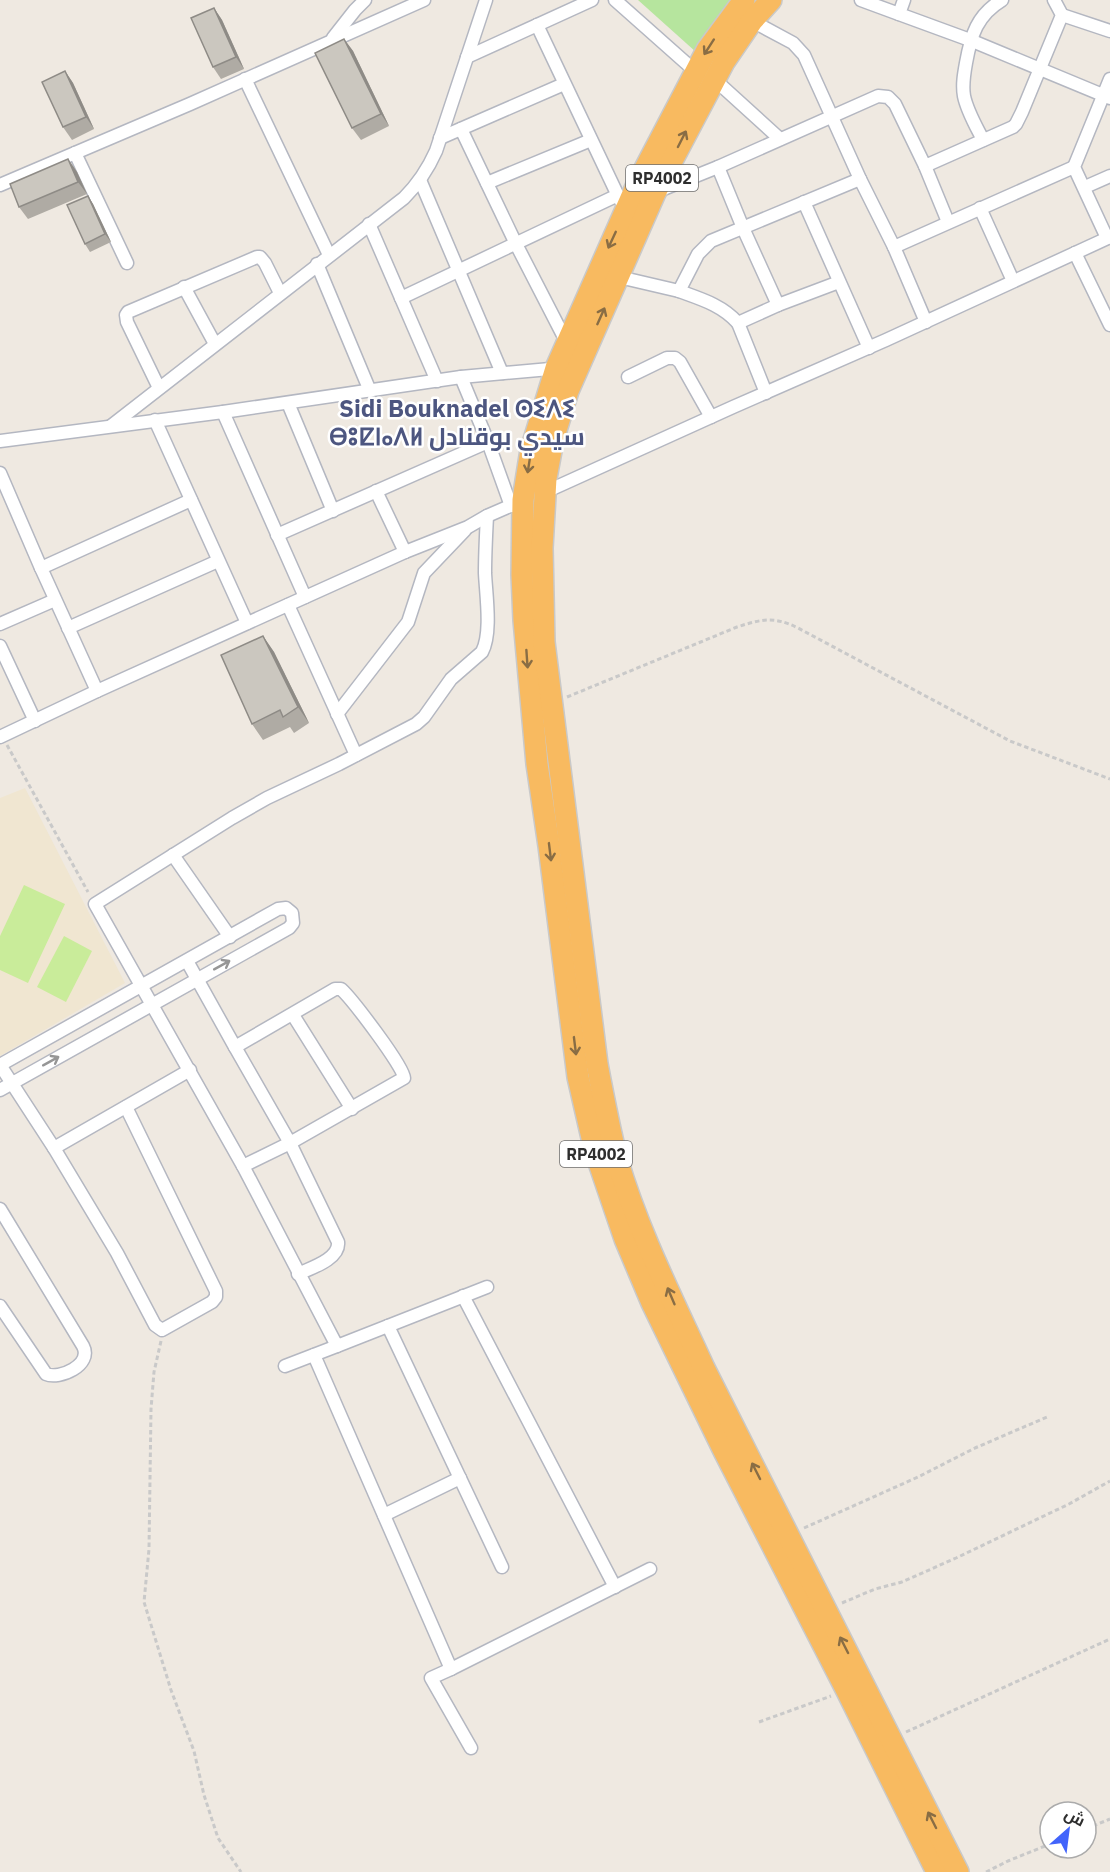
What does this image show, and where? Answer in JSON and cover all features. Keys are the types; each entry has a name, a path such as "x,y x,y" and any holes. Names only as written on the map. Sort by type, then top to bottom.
{"highway":[{"name":"RP4002","path":"744,0 707,50 705,75 619,277 567,369 531,450 517,503 524,620 537,764 578,1077 595,1151 625,1239 652,1304 936,1872"},
{"name":"RP4002","path":"771,0 705,75 662,134 622,203 567,343 567,369 561,412 544,493 542,548 544,642 597,1064 618,1161 648,1242 710,1379 958,1872"}],"street":[{"path":"331,40 365,0"},
{"path":"0,185 423,0"},
{"path":"111,426 316,264 404,198 420,180 429,167 440,138 486,0"},
{"path":"467,57 592,0"},
{"path":"615,0 780,139"},
{"path":"861,0 970,40 1106,97"},
{"path":"898,14 904,0"},
{"path":"983,140 967,107 963,88 970,40 977,24 987,11 1002,0"},
{"path":"1054,0 1062,15 1110,31"},
{"path":"925,166 1016,124 1062,15"},
{"path":"752,21 799,48 894,247 926,322"},
{"path":"401,298 516,244 622,203 537,25"},
{"path":"245,79 329,255"},
{"path":"894,247 1074,167 1106,97 1110,79"},
{"path":"440,138 564,84"},
{"path":"655,193 878,96 888,97 895,104 925,166 948,222"},
{"path":"461,129 567,343"},
{"path":"487,183 591,140"},
{"path":"75,153 127,263"},
{"path":"718,167 778,305"},
{"path":"1,736 405,552 468,527 487,516 544,493 869,348 1108,237 1074,167"},
{"path":"1084,187 1110,176"},
{"path":"679,291 706,243 860,179"},
{"path":"420,180 502,373"},
{"path":"804,202 869,348"},
{"path":"980,208 1013,281"},
{"path":"369,224 437,381"},
{"path":"1076,253 1110,325"},
{"path":"159,388 127,322 126,315 132,309 257,257 265,263 280,293"},
{"path":"316,264 370,391"},
{"path":"619,277 679,291 719,306 730,314 738,323 766,393"},
{"path":"738,323 839,282"},
{"path":"183,287 215,344"},
{"path":"628,377 667,358 675,358 680,362 711,417"},
{"path":"0,441 288,403 461,377 567,369"},
{"path":"461,377 517,503"},
{"path":"288,403 333,511"},
{"path":"223,412 305,597"},
{"path":"155,420 248,623"},
{"path":"277,535 488,442"},
{"path":"0,472 97,691"},
{"path":"376,491 405,552"},
{"path":"41,568 191,501"},
{"path":"337,1346 243,1166 95,904 267,798 356,756 416,724 424,717 451,679 484,648 487,634 485,565 487,516"},
{"path":"337,714 408,622 424,573 468,527"},
{"path":"68,628 218,561"},
{"path":"0,624 55,600"},
{"path":"288,605 356,756"},
{"path":"0,646 35,721"},
{"path":"173,855 230,936"},
{"path":"0,1090 12,1083 153,1005 289,928 293,923 293,917 289,911 281,908 0,1065 12,1083 54,1148 117,1253 155,1325 162,1330 212,1302 216,1297 216,1291 126,1107"},
{"path":"187,961 290,1143 338,1242 334,1253 321,1263 298,1274"},
{"path":"235,1047 293,1016 335,989 341,989 403,1072 404,1078 290,1143 243,1166"},
{"path":"293,1016 352,1108"},
{"path":"54,1148 190,1070"},
{"path":"0,1209 83,1346 85,1350 82,1364 55,1376 46,1374 0,1306"},
{"path":"285,1366 487,1287"},
{"path":"463,1296 615,1587"},
{"path":"388,1326 502,1567"},
{"path":"314,1355 451,1669"},
{"path":"384,1515 460,1478"},
{"path":"471,1748 431,1678 650,1569"}],"path":[{"path":"551,704 737,627 757,620 777,620 798,628 1010,741 1110,779"},
{"path":"1,736 95,904"},
{"path":"167,1328 158,1354 151,1409 149,1549 144,1602 171,1690 194,1751 204,1795 218,1839 241,1872"},
{"path":"789,1535 1047,1417"},
{"path":"826,1610 875,1589 902,1582 956,1558 1069,1504 1110,1481"},
{"path":"891,1739 1110,1639"},
{"path":"759,1722 847,1691"},
{"path":"986,1872 1038,1849"}],"shaded area":[{"path":"25,788 125,983 0,1056 0,798"}],"green space":[{"path":"638,0 739,0 696,52"},
{"path":"24,885 65,904 28,983 0,970 0,936"},
{"path":"64,936 92,951 66,1002 37,987"}],"building":[{"path":"214,8 236,57 213,67 191,18"},
{"path":"344,39 381,114 352,128 315,53"},
{"path":"65,71 86,117 63,127 42,82"},
{"path":"68,159 78,182 19,207 10,184"},
{"path":"88,196 105,234 85,244 67,205"},
{"path":"263,636 298,707 283,717 280,710 252,724 221,655"}],"district":[{"name":"Sidi Bouknadel ⵙⵉⴷⵉ ⴱⵓⵇⵏⴰⴷⵍ سيدي بوقنادل","path":"457,422"}]}
